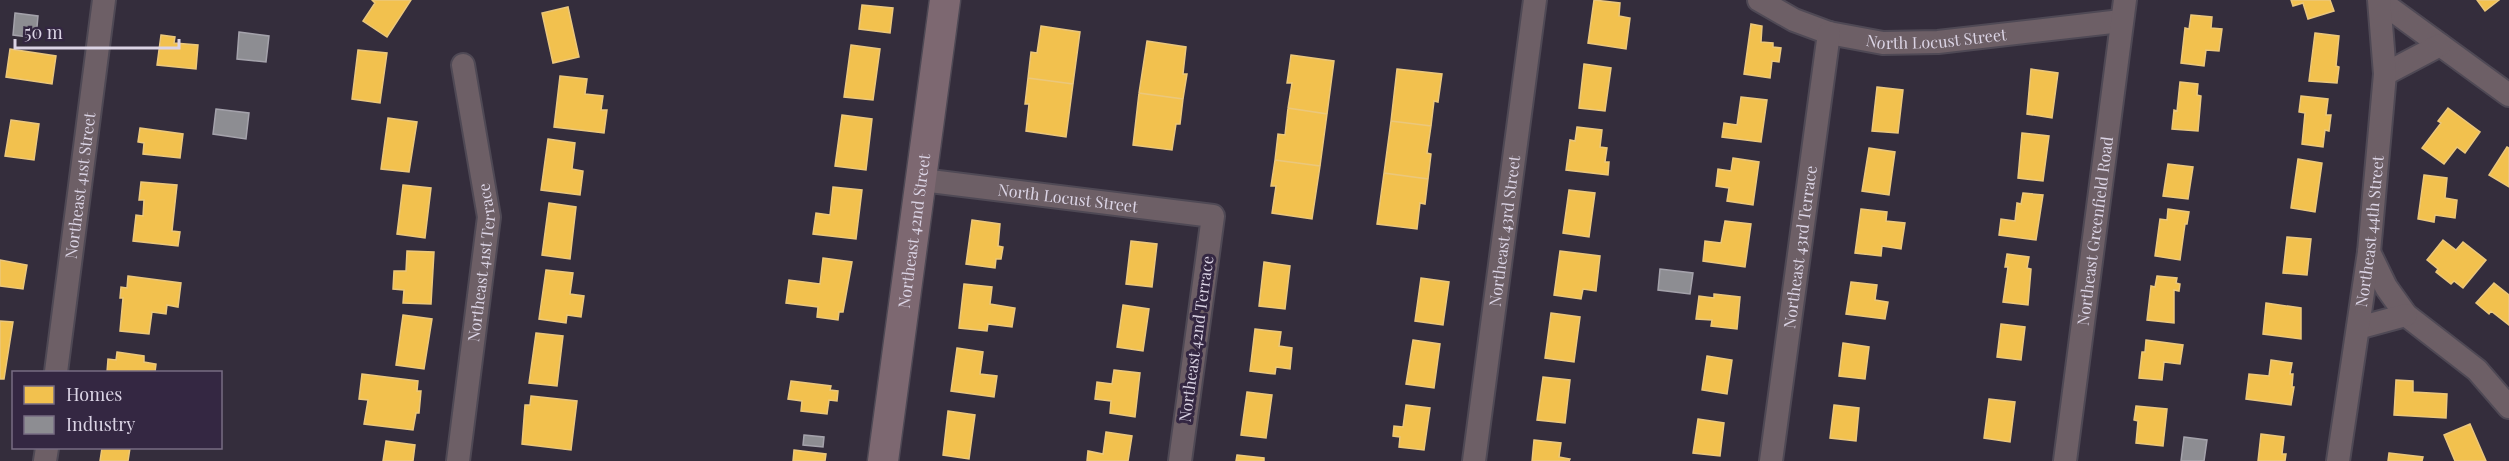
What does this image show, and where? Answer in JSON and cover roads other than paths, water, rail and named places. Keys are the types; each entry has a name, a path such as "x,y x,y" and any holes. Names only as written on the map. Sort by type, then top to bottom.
{"main road":[{"name":"Northeast 42nd Street","path":"883,461 945,0"}],"street":[{"name":"Northeast 41st Street","path":"56,371 104,0"},
{"name":"Northeast 43rd Street","path":"1474,461 1535,0"},
{"name":"North Locust Street","path":"1759,0 1794,20 1829,33 1856,40 1911,44 2123,10"},
{"path":"2379,0 2509,95"},
{"name":"Northeast 44th Street","path":"2338,461 2369,252 2385,74 2379,0"},
{"name":"Northeast Greenfield Road","path":"2065,461 2123,10"},
{"name":"Northeast 43rd Terrace","path":"1771,461 1829,33"},
{"path":"2385,74 2440,45"},
{"name":"Northeast 41st Terrace","path":"458,461 489,217 463,65"},
{"name":"North Locust Street","path":"922,180 1213,216"},
{"name":"Northeast 42nd Terrace","path":"1180,461 1213,216"},
{"path":"2369,252 2386,287 2406,315 2477,369 2509,406"},
{"path":"2358,328 2406,315"}]}
